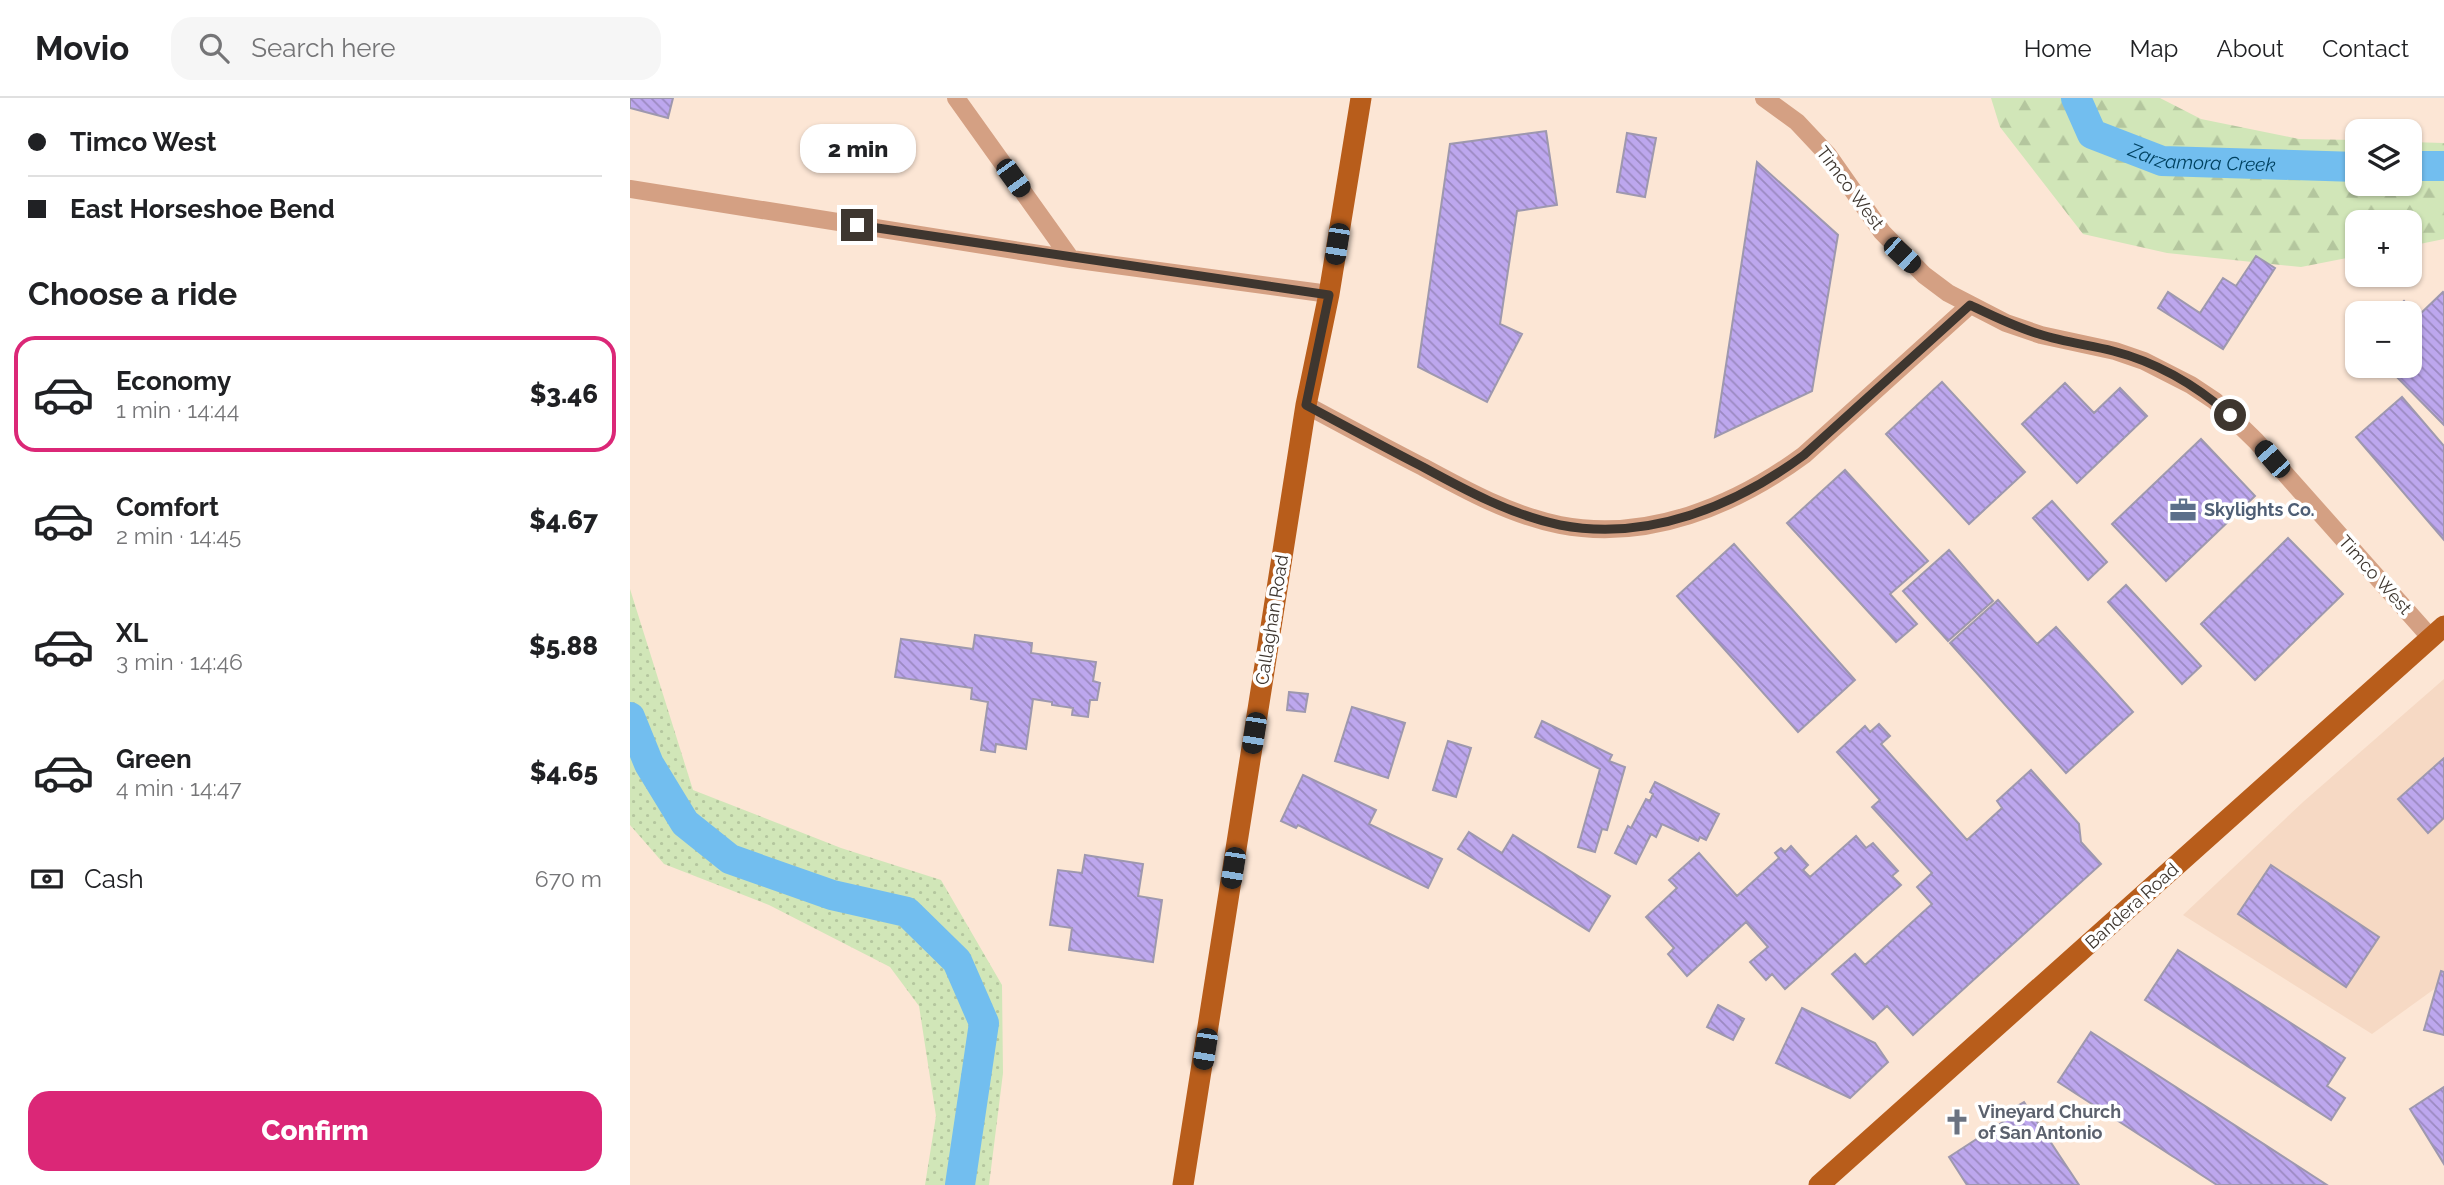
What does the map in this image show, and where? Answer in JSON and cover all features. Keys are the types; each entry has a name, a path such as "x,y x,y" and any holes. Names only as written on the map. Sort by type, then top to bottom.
{"main road":[{"name":"Callaghan Road","path":"1183,1185 1306,405 1329,295 1361,98"},
{"name":"Bandera Road","path":"1819,1185 2437,632"}],"street":[{"path":"956,98 1071,258"},
{"name":"Timco West","path":"1764,98 1797,122 1828,155 1882,232 1924,275 1970,305 2006,323 2041,335 2115,351 2144,361 2191,385 2215,401 2437,632"},
{"path":"630,188 1071,258 1329,295"},
{"path":"1306,405 1479,497 1534,518 1590,528 1646,525 1717,506 1776,475 1804,455 1970,305"}],"shaded area":[{"path":"2444,679 2444,982 2372,1034 2183,915 2303,802"}],"green space":[{"path":"1991,98 2160,98 2201,119 2299,139 2345,140 2345,196 2422,196 2422,142 2444,143 2444,239 2422,244 2422,210 2345,210 2345,258 2301,267 2167,253 2083,234 2000,127"},
{"path":"630,589 693,790 841,848 941,880 1002,985 1003,1073 989,1185 925,1185 936,1116 919,1006 890,967 769,905 664,864 630,825"}],"building":[{"path":"630,98 673,98 668,118 630,108"},
{"path":"1546,131 1557,205 1517,211 1500,324 1522,334 1487,402 1418,367 1450,144"},
{"path":"1627,133 1656,138 1645,197 1617,192"},
{"path":"1757,162 1838,235 1812,391 1715,437"},
{"path":"2256,256 2275,268 2223,349 2158,308 2168,292 2200,313 2223,278 2236,286"},
{"path":"2444,293 2444,425 2398,378 2422,378 2422,312"},
{"path":"1942,382 2025,472 1969,524 1886,434"},
{"path":"2065,383 2094,413 2120,388 2147,416 2077,483 2022,424"},
{"path":"2402,397 2444,446 2444,540 2356,437"},
{"name":"Skylights Co.","path":"2201,439 2255,496 2166,581 2112,524"},
{"path":"1845,470 1928,561 1890,594 1917,624 1896,642 1787,523"},
{"path":"2052,501 2107,562 2088,580 2033,518"},
{"path":"2288,538 2343,594 2255,680 2201,624"},
{"path":"1734,544 1855,680 1798,732 1677,596"},
{"path":"1949,550 1993,601 1948,641 1903,591"},
{"path":"2126,585 2201,666 2182,684 2108,602"},
{"path":"1998,600 2037,644 2056,627 2133,712 2066,773 1950,643"},
{"path":"975,635 1032,643 1031,653 1096,662 1093,681 1100,683 1097,700 1090,700 1088,717 1072,715 1073,708 1033,699 1026,749 996,744 995,752 981,750 988,702 971,699 972,688 895,677 901,639 973,649"},
{"path":"1289,692 1308,694 1305,712 1287,710"},
{"path":"1352,707 1405,723 1388,778 1335,761"},
{"path":"1542,721 1612,755 1609,761 1625,767 1607,830 1602,829 1595,852 1578,847 1600,769 1535,737"},
{"path":"1879,724 1890,736 1881,744 1967,840 2002,808 1997,801 2031,770 2079,824 2081,842 2101,864 1913,1035 1887,1006 1873,1019 1832,974 1855,954 1865,965 1932,904 1917,887 1932,873 1872,807 1880,800 1837,752 1865,726 1870,732"},
{"path":"1448,741 1471,748 1456,797 1433,790"},
{"path":"2444,758 2444,818 2428,833 2398,799"},
{"path":"1303,775 1376,810 1369,824 1442,859 1428,888 1298,825 1296,828 1281,821"},
{"path":"1655,782 1719,814 1706,840 1700,837 1698,841 1662,824 1656,837 1651,834 1636,864 1615,853 1628,826 1631,828 1646,799 1650,801 1653,794 1650,792"},
{"path":"1469,832 1502,853 1513,835 1610,896 1589,931 1458,849"},
{"path":"1856,836 1866,848 1873,843 1898,871 1892,876 1901,885 1785,989 1772,974 1766,980 1750,962 1768,947 1746,922 1687,976 1668,954 1674,948 1646,917 1677,888 1669,880 1699,853 1737,896 1779,858 1775,853 1781,848 1785,852 1791,846 1808,865 1803,870 1810,877"},
{"path":"1085,855 1143,864 1138,896 1162,900 1153,962 1069,950 1072,928 1050,925 1058,870 1082,873"},
{"path":"2271,865 2379,937 2346,987 2238,914"},
{"path":"2178,950 2345,1058 2327,1086 2345,1098 2331,1120 2145,1000"},
{"path":"2441,971 2444,972 2444,1035 2424,1030"},
{"path":"1718,1005 1744,1019 1733,1040 1707,1027"},
{"path":"1802,1008 1875,1043 1888,1062 1850,1098 1776,1063"},
{"path":"2091,1032 2327,1185 2217,1185 2058,1082"},
{"path":"2444,1087 2444,1164 2410,1109"},
{"path":"2024,1102 2079,1185 1967,1185 1949,1157 2015,1114 2012,1109"}],"waterway":[{"name":"Zarzamora Creek","path":"2076,98 2092,134 2162,161 2345,167"},
{"name":"Zarzamora Creek","path":"2422,166 2444,166"},
{"path":"630,717 649,764 685,823 730,859 832,895 907,912 957,961 984,1023 960,1185"}],"place":[{"name":"Skylights Co.","path":"2183,510"},
{"name":"Vineyard Church of San Antonio","path":"1957,1122"}],"route":[{"path":"857,225 1329,295 1306,405 1479,497 1534,518 1562,525 1624,528 1646,525 1684,517 1746,493 1804,455 1970,305 2006,323 2041,335 2115,351 2144,361 2191,385 2230,415"}]}
